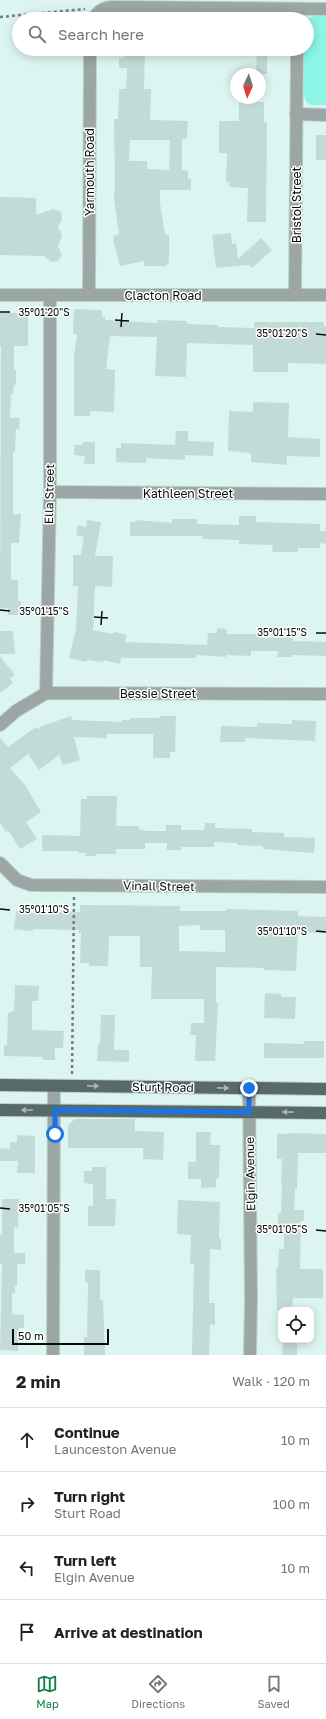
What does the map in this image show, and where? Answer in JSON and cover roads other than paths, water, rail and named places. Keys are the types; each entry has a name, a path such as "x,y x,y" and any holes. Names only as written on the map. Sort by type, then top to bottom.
{"main road":[{"name":"Sturt Road","path":"0,1085 326,1089"},
{"name":"Sturt Road","path":"0,1110 326,1112"}],"street":[{"path":"99,12 106,7 242,12"},
{"path":"309,12 326,9"},
{"name":"Yarmouth Road","path":"89,295 90,56"},
{"name":"Bristol Street","path":"295,295 296,56"},
{"path":"296,114 326,115"},
{"name":"Clacton Road","path":"0,295 326,295"},
{"name":"Ella Street","path":"46,693 50,492 50,295"},
{"name":"Kathleen Street","path":"50,492 326,494"},
{"path":"0,725 16,712 46,693"},
{"name":"Bessie Street","path":"46,693 326,694"},
{"name":"Vinall Street","path":"0,863 17,880 31,885 326,888"},
{"path":"53,1355 54,1086"},
{"name":"Elgin Avenue","path":"249,1088 251,1291 250,1355"}]}
